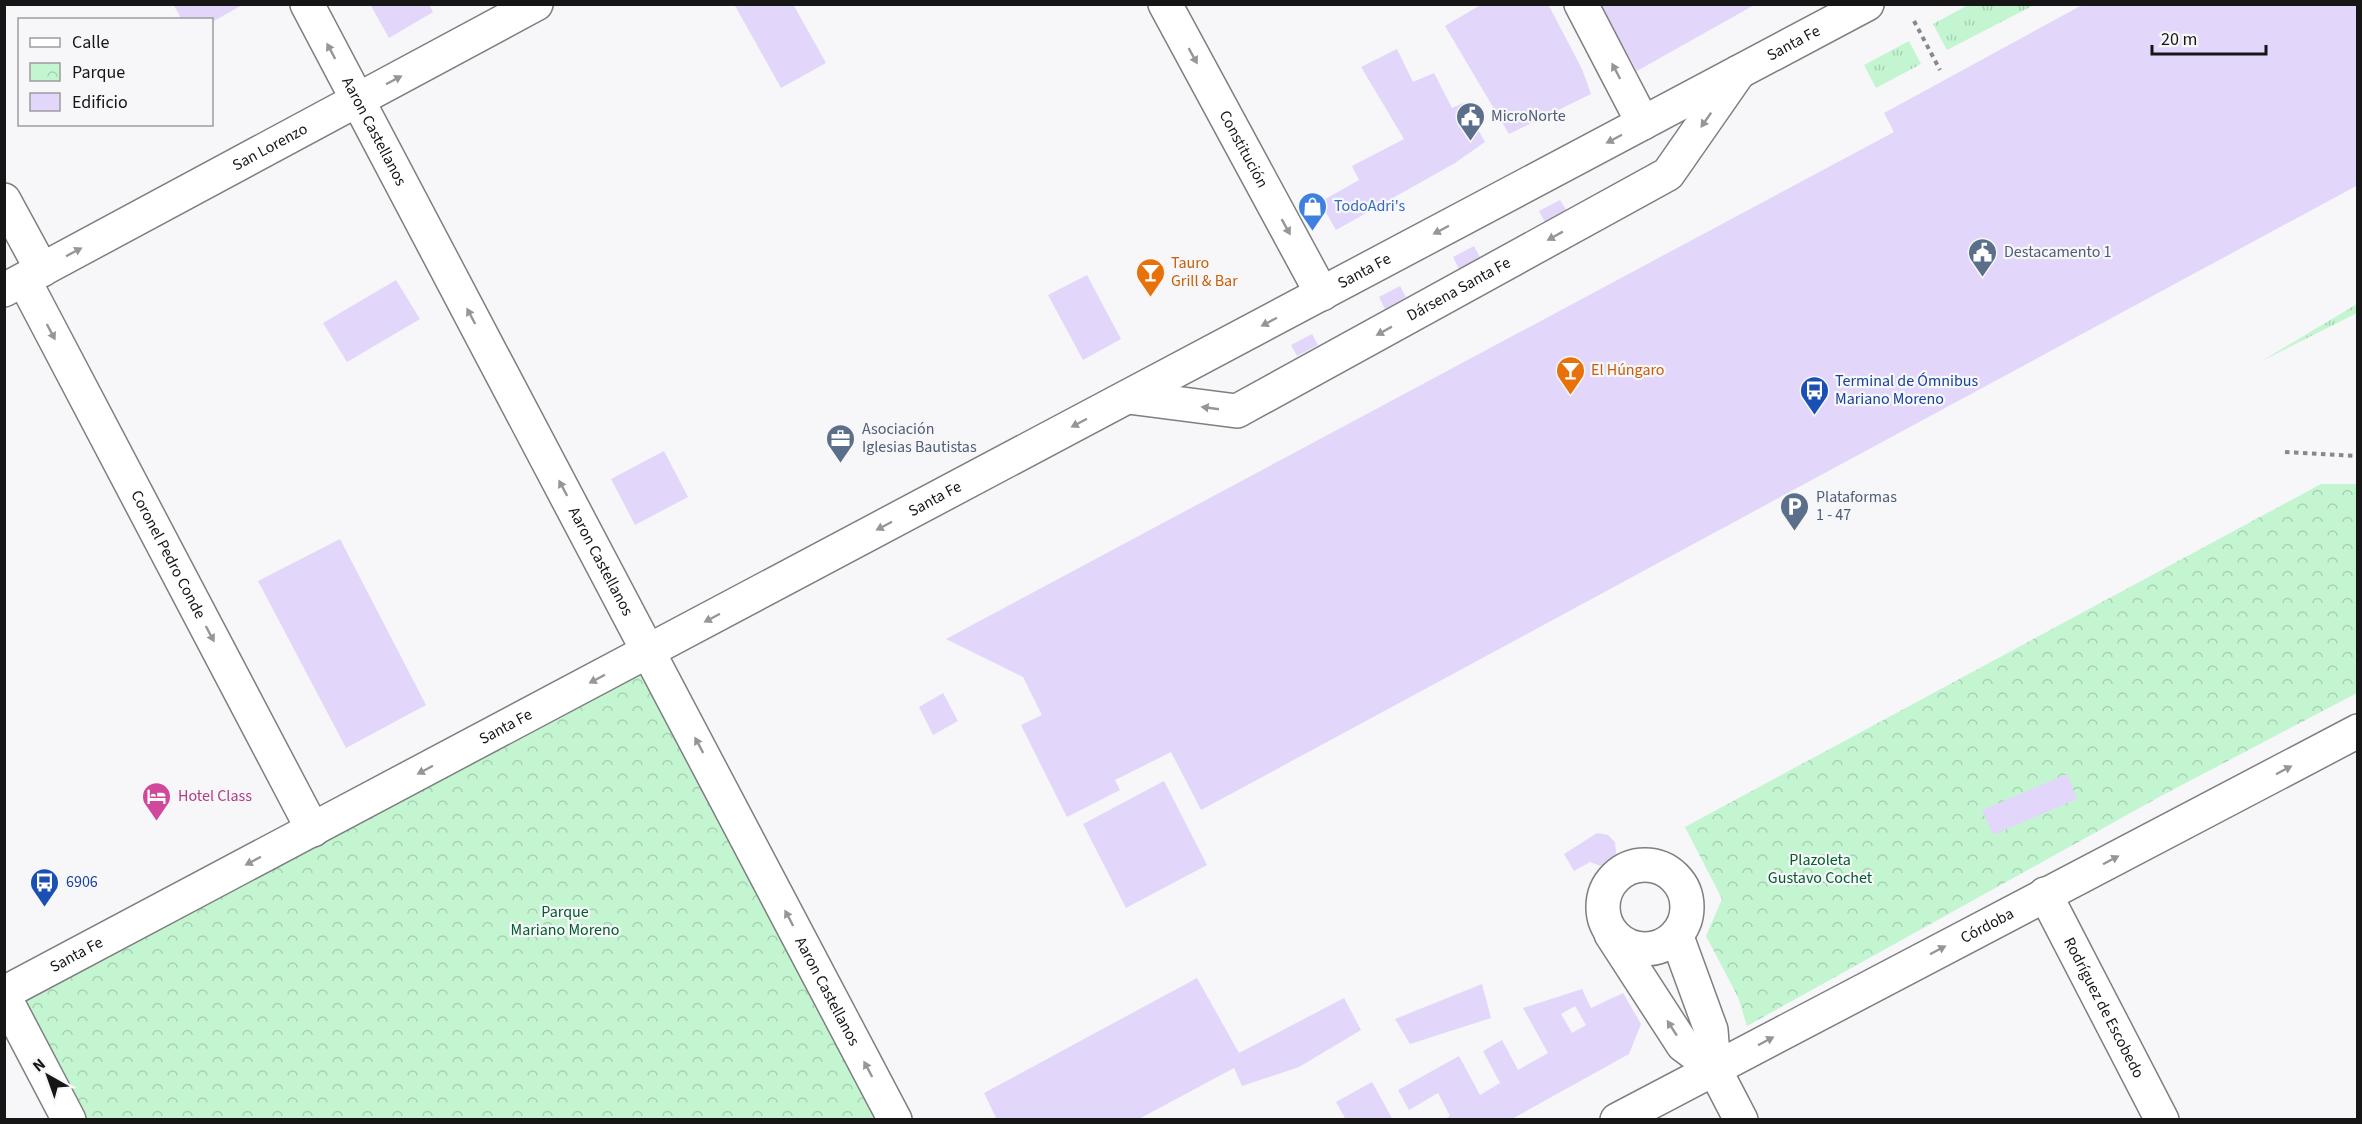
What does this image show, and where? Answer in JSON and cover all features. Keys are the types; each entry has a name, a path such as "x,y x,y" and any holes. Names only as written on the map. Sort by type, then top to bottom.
{"street":[{"name":"Aaron Castellanos","path":"307,4 895,1119"},
{"name":"San Lorenzo","path":"23,280 536,4"},
{"name":"Constitución","path":"1165,4 1322,294"},
{"path":"1581,4 1643,123"},
{"name":"Santa Fe","path":"4,994 1867,4"},
{"name":"Dársena Santa Fe","path":"1128,396 1237,411 1668,174 1740,72"},
{"name":"Coronel Pedro Conde","path":"4,200 23,280 313,830"},
{"name":"Córdoba","path":"1617,1119 2358,731"},
{"path":"1611,934 1631,948 1655,949 1677,937 1687,919 1688,898 1679,879 1660,866 1638,865 1617,874 1605,892 1602,913 1611,934 1683,1045 1714,1068"},
{"name":"Rodríguez de Escobedo","path":"2046,894 2162,1119"},
{"path":"1677,937 1710,1030 1714,1068 1741,1119"},
{"path":"4,994 69,1119"}],"path":[{"path":"1914,21 1940,70"},
{"path":"2285,452 2358,456"}],"green space":[{"path":"1970,4 2034,5 1947,50 1933,24"},
{"path":"1909,41 1921,64 1876,88 1864,65"},
{"path":"2357,304 2357,313 2260,362"},
{"name":"Plazoleta Gustavo Cochet","path":"2321,484 2357,484 2357,693 2161,796 1747,1026 1738,997 1706,936 1722,899 1685,827"},
{"name":"Parque Mariano Moreno","path":"649,651 895,1119 69,1119 5,993"}],"building":[{"path":"173,4 244,4 213,21 213,18 181,18"},
{"path":"370,4 429,4 433,12 389,38"},
{"path":"734,4 793,4 826,63 781,88"},
{"path":"1482,4 1548,4 1582,69 1591,94 1509,134 1445,26"},
{"path":"1600,4 1756,4 1637,71"},
{"path":"2084,4 2358,4 2358,185 1201,810 1171,752 1115,780 1120,790 1067,817 1021,725 1042,715 1023,677 946,639 1894,132 1884,113"},
{"path":"1397,49 1413,82 1434,73 1452,108 1463,103 1485,142 1455,163 1336,230 1320,202 1359,180 1352,166 1404,139 1361,67"},
{"path":"1560,200 1566,210 1545,222 1539,211"},
{"path":"1474,246 1480,257 1459,269 1453,257"},
{"path":"1087,275 1121,339 1083,360 1048,295"},
{"path":"396,280 420,319 347,362 323,323"},
{"path":"1400,286 1406,297 1385,309 1379,297"},
{"path":"1312,334 1318,345 1297,356 1291,345"},
{"path":"664,451 688,497 635,525 611,479"},
{"path":"340,539 426,705 346,748 258,581"},
{"path":"943,693 958,721 933,735 919,707"},
{"path":"2067,774 2077,799 1993,835 1982,810"},
{"path":"1164,781 1207,865 1126,908 1083,824"},
{"path":"1597,833 1608,835 1615,842 1616,853 1610,862 1600,866 1590,862 1574,871 1564,854"},
{"path":"1197,978 1239,1053 1344,998 1361,1030 1299,1067 1242,1086 1234,1068 1137,1120 997,1120 984,1093"},
{"path":"1482,984 1491,1018 1410,1044 1395,1019"},
{"path":"1582,989 1591,1008 1623,993 1641,1024 1629,1054 1510,1120 1443,1120 1450,1116 1438,1093 1409,1110 1398,1090 1459,1056 1480,1095 1500,1083 1483,1051 1502,1040 1518,1070 1548,1053 1523,1008","holes":["1575,1006 1586,1025 1572,1033 1561,1014"]},
{"path":"1372,1082 1393,1120 1346,1120 1336,1102"}],"place":[{"name":"MicroNorte","path":"1470,142"},
{"name":"TodoAdri's","path":"1313,232"},
{"name":"Destacamento 1","path":"1983,278"},
{"name":"Tauro Grill & Bar","path":"1150,298"},
{"name":"El Húngaro","path":"1570,396"},
{"name":"Terminal de Ómnibus Mariano Moreno","path":"1814,416"},
{"name":"Asociación Iglesias Bautistas","path":"841,464"},
{"name":"Plataformas 1 - 47","path":"1795,532"},
{"name":"Hotel Class","path":"157,822"},
{"name":"6906","path":"45,908"}]}
